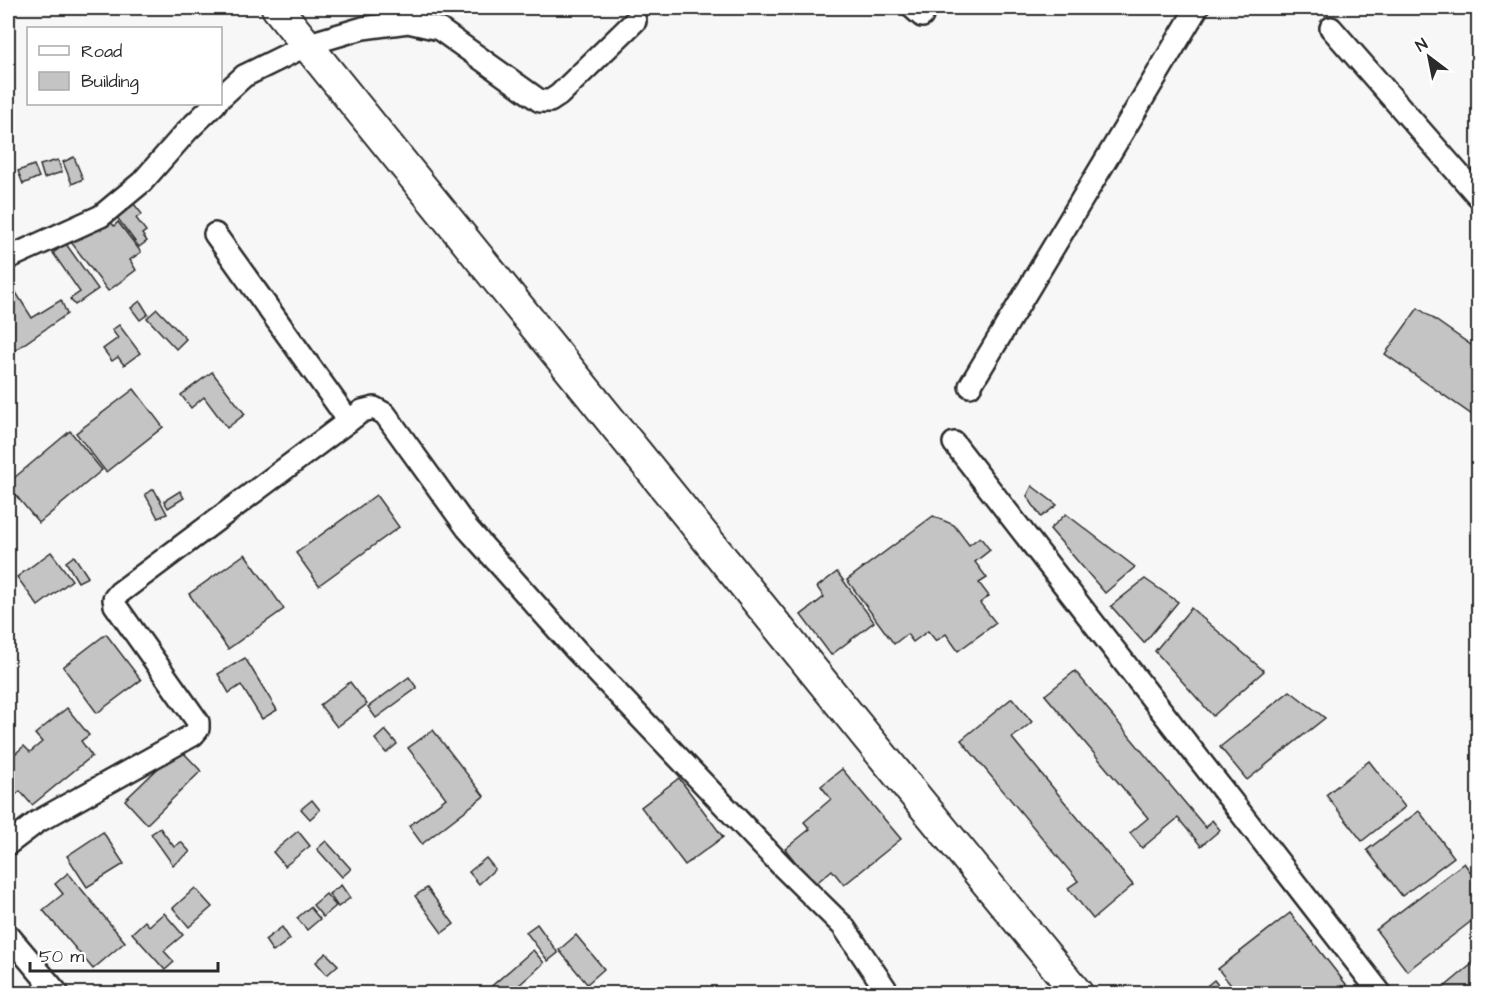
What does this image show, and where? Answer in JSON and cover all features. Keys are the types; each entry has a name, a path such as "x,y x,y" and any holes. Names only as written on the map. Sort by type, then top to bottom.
{"street":[{"path":"277,8 309,44 867,737 1078,993"},
{"path":"970,386 1197,8"},
{"path":"222,96 244,76 309,44 363,28 408,22 440,29 540,101 550,101 560,95 634,21"},
{"path":"1331,28 1479,196"},
{"path":"8,258 101,216 142,182 187,131 214,105"},
{"path":"215,234 349,421"},
{"path":"8,844 37,822 193,735 198,729 198,722 115,605 114,599 118,593 362,411 374,408 385,414 468,528 576,651 783,867 843,926 889,993"},
{"path":"954,443 1381,993"},
{"path":"8,935 58,993"}],"building":[{"path":"74,157 83,179 72,184 63,162"},
{"path":"58,160 62,172 44,178 40,165"},
{"path":"34,165 39,177 23,184 18,171"},
{"path":"130,199 142,214 136,218 146,231 142,234 147,241 139,247 113,212"},
{"path":"108,219 114,226 118,222 141,252 130,260 136,270 108,291 68,238 82,227 88,234"},
{"path":"66,244 98,289 75,305 70,299 80,292 53,253"},
{"path":"8,280 32,318 61,300 67,314 8,355 8,343 11,340 8,334"},
{"path":"140,301 148,314 140,320 131,308"},
{"path":"1418,308 1478,350 1478,419 1385,354"},
{"path":"157,309 186,339 176,349 147,318"},
{"path":"119,325 140,353 124,365 118,357 112,361 103,349 118,338 112,330"},
{"path":"212,372 245,414 227,428 204,397 191,408 181,395"},
{"path":"134,389 163,427 106,472 76,433"},
{"path":"70,431 102,470 39,523 8,486 8,483"},
{"path":"1032,486 1057,505 1041,517 1027,496"},
{"path":"154,489 167,514 158,518 145,494"},
{"path":"180,491 184,498 168,508 164,501"},
{"path":"376,495 399,527 319,585 296,553"},
{"path":"1066,514 1135,567 1105,593 1050,529"},
{"path":"933,516 954,525 969,545 980,537 990,550 975,562 987,578 979,583 989,596 980,603 996,623 958,651 946,634 936,641 928,631 913,642 907,634 894,644 847,580"},
{"path":"51,552 72,580 38,606 17,577"},
{"path":"245,554 284,609 228,649 189,594"},
{"path":"74,556 88,577 78,582 66,562"},
{"path":"837,572 874,622 831,655 801,615 824,597 817,587"},
{"path":"1145,579 1178,602 1144,643 1111,606"},
{"path":"1191,608 1264,671 1213,716 1155,651"},
{"path":"106,634 141,680 97,713 63,667"},
{"path":"245,658 277,710 262,719 241,685 229,693 218,674"},
{"path":"1075,671 1206,828 1212,820 1220,830 1201,846 1178,818 1142,848 1130,833 1148,818 1045,695"},
{"path":"409,677 417,688 376,718 368,707"},
{"path":"350,682 367,704 337,727 320,705"},
{"path":"1290,691 1325,718 1247,780 1220,747"},
{"path":"1012,698 1032,722 1012,738 1133,885 1093,919 1068,888 1078,881 961,740"},
{"path":"67,708 89,735 81,741 92,756 32,805 20,791 12,798 8,792 8,760 24,746 30,752 42,742 35,734"},
{"path":"385,730 397,744 386,753 375,739"},
{"path":"433,730 484,796 422,844 409,826 446,798 408,748"},
{"path":"179,748 201,771 147,824 125,800"},
{"path":"1369,761 1405,807 1362,841 1326,795"},
{"path":"842,769 901,839 844,885 832,870 814,885 785,849 810,829 804,822 831,799 821,786"},
{"path":"679,778 723,837 685,865 641,807"},
{"path":"312,800 320,810 310,819 301,809"},
{"path":"1419,811 1454,857 1402,896 1367,850"},
{"path":"160,828 174,847 181,842 190,852 173,865 151,834"},
{"path":"298,831 310,846 285,866 273,852"},
{"path":"103,832 124,864 87,887 67,856"},
{"path":"326,841 351,869 342,877 317,849"},
{"path":"486,858 495,869 479,884 469,872"},
{"path":"1464,863 1478,882 1478,916 1407,971 1376,930"},
{"path":"68,873 125,942 93,969 43,910 63,894 55,884"},
{"path":"341,885 350,898 338,907 329,894"},
{"path":"195,888 212,907 189,927 173,908"},
{"path":"427,888 454,924 442,933 415,896"},
{"path":"326,894 336,906 323,917 313,905"},
{"path":"310,907 320,919 307,930 297,918"},
{"path":"164,913 183,935 164,951 174,962 165,970 132,933 145,921 149,926"},
{"path":"1290,913 1349,988 1342,994 1238,994 1218,969"},
{"path":"537,924 558,953 548,961 526,932"},
{"path":"282,927 290,939 273,952 265,940"},
{"path":"576,935 604,969 587,984 559,950"},
{"path":"533,950 544,963 509,994 488,994 486,991"},
{"path":"326,953 338,965 327,975 316,962"},
{"path":"1472,964 1478,971 1478,994 1436,994"},
{"path":"1214,980 1225,994 1197,994"}]}
